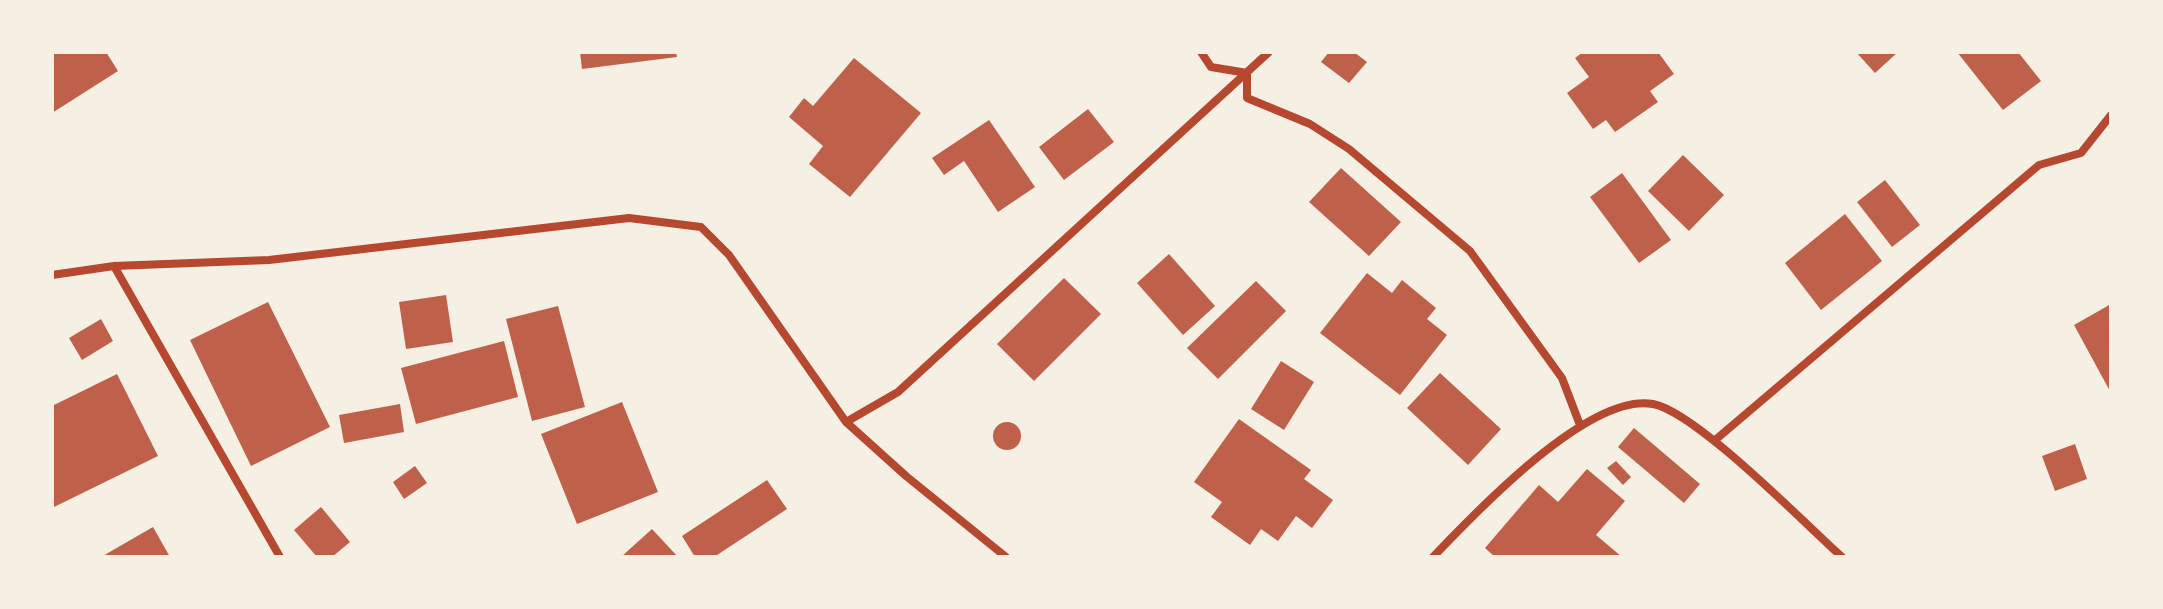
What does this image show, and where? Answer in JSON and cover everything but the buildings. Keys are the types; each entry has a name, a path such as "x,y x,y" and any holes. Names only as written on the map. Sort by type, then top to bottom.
{"street":[{"path":"1201,52 1211,67 1247,73"},
{"path":"846,422 898,392 1269,52"},
{"path":"1247,73 1247,98 1310,124 1349,149 1470,251 1562,378 1580,425"},
{"path":"1714,441 2039,165 2081,153 2111,115"},
{"path":"52,275 114,266 269,260 629,218 701,227 729,255 846,422 906,476 1006,557"},
{"path":"114,266 280,557"},
{"path":"1433,557 1481,507 1580,425 1632,403 1653,404 1698,425 1842,557"}]}
